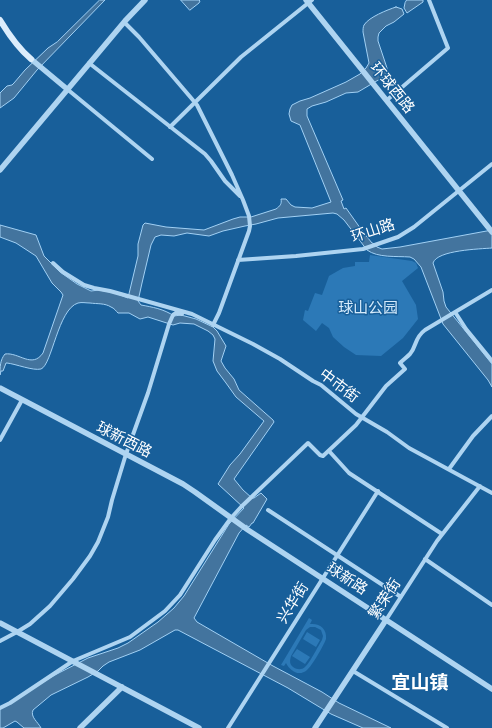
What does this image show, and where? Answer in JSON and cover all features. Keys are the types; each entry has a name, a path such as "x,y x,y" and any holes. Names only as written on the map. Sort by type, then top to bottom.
{"main road":[{"path":"0,20 17,45 31,59"}],"street":[{"path":"0,170 89,63 145,0"},
{"path":"387,100 448,48 429,0"},
{"path":"170,127 241,57 309,1"},
{"name":"环球西路","path":"309,1 490,229"},
{"path":"124,22 139,37 195,102 226,163 249,216 249,231 214,324"},
{"path":"31,59 152,160"},
{"path":"89,63 207,156 225,180 242,198"},
{"name":"环山路","path":"238,260 363,249 378,245 398,237 408,231 492,164"},
{"path":"53,263 63,272 84,286 129,296 192,314 200,318"},
{"path":"0,708 89,654 130,638 165,611 180,595 215,540 241,507 252,496 308,444 323,456 329,451 362,418 386,386 405,369 400,363 410,354 418,336 425,330 492,290"},
{"path":"454,312 492,361"},
{"path":"0,641 18,632 35,620 58,597 94,549 105,526 126,454 148,393 173,315 179,313 200,318"},
{"name":"中市街","path":"200,318 258,347 291,366 321,385 362,418 387,432 409,448 492,493"},
{"name":"球新西路","path":"0,388 182,484 248,530"},
{"path":"0,440 22,400"},
{"path":"449,469 473,436 492,416"},
{"path":"329,451 349,473 442,534"},
{"name":"繁荣街","path":"315,728 442,534 480,486"},
{"name":"兴华街","path":"228,728 378,491"},
{"path":"268,510 401,597"},
{"name":"球新路","path":"248,530 492,689"},
{"path":"425,559 492,604"},
{"path":"0,623 199,728"},
{"path":"353,671 447,728"},
{"path":"80,728 122,688"}],"green space":[{"name":"球山公园","path":"370,255 412,261 416,263 418,268 402,281 416,305 418,319 403,338 381,356 356,355 333,337 329,328 322,323 316,331 303,320 305,310 308,311 315,293 322,295 329,276 343,268 355,266 355,262 369,262"},
{"path":"309,618 312,620 310,624 322,627 326,635 326,639 318,655 307,670 298,673 292,671 286,663 284,666 281,665","holes":["310,627 315,627 321,630 323,636 322,640 307,665 301,669 295,668 290,663 291,656 306,630"]},
{"path":"307,632 320,640 316,647 303,639"},
{"path":"297,649 310,657 305,664 292,656"}],"shaded area":[{"path":"100,0 105,0 37,70 14,98 0,108 0,93 7,86 12,85 25,70 48,48 57,42"},
{"path":"181,0 199,0 200,1 190,10"},
{"path":"407,0 423,0 423,2 407,13 404,8"},
{"path":"396,7 402,9 404,14 386,26 379,33 378,37 387,68 385,76 358,92 346,93 326,102 312,106 307,109 307,116 343,200 341,201 344,209 346,208 363,232 377,247 382,249 400,247 492,230 492,248 460,251 442,255 433,263 443,292 446,307 492,364 492,387 443,324 421,267 414,259 410,257 387,256 371,253 344,220 337,214 333,213 278,218 223,231 209,236 187,233 174,236 161,235 155,237 151,245 138,301 141,305 162,310 174,316 181,315 196,319 213,327 226,346 221,361 234,379 239,390 274,422 234,479 252,498 261,493 267,499 253,523 249,527 246,525 239,533 194,618 197,622 339,703 391,728 363,728 331,714 288,688 178,630 175,630 140,650 109,662 88,677 51,695 33,710 32,713 33,717 41,728 24,728 15,721 3,728 0,728 0,709 53,676 88,658 128,643 158,622 174,608 184,596 229,524 244,508 218,484 230,465 264,421 236,397 217,371 213,361 215,339 208,331 194,324 180,323 173,325 148,317 140,319 129,313 118,313 112,307 104,304 78,303 71,307 60,325 49,358 41,369 6,363 0,375 1,361 5,354 34,360 39,358 43,353 63,295 52,283 36,256 16,243 0,237 0,225 36,235 44,256 60,272 77,284 91,291 99,290 115,293 128,298 138,256 138,244 143,225 145,223 166,227 204,230 233,219 240,217 251,217 276,209 280,205 281,199 286,199 295,207 312,208 331,202 300,125 291,121 289,114 290,109 292,105 300,101 346,82 360,74 369,63 363,32 364,25 374,17"}],"district":[{"name":"宜山镇","path":"420,683"}]}
